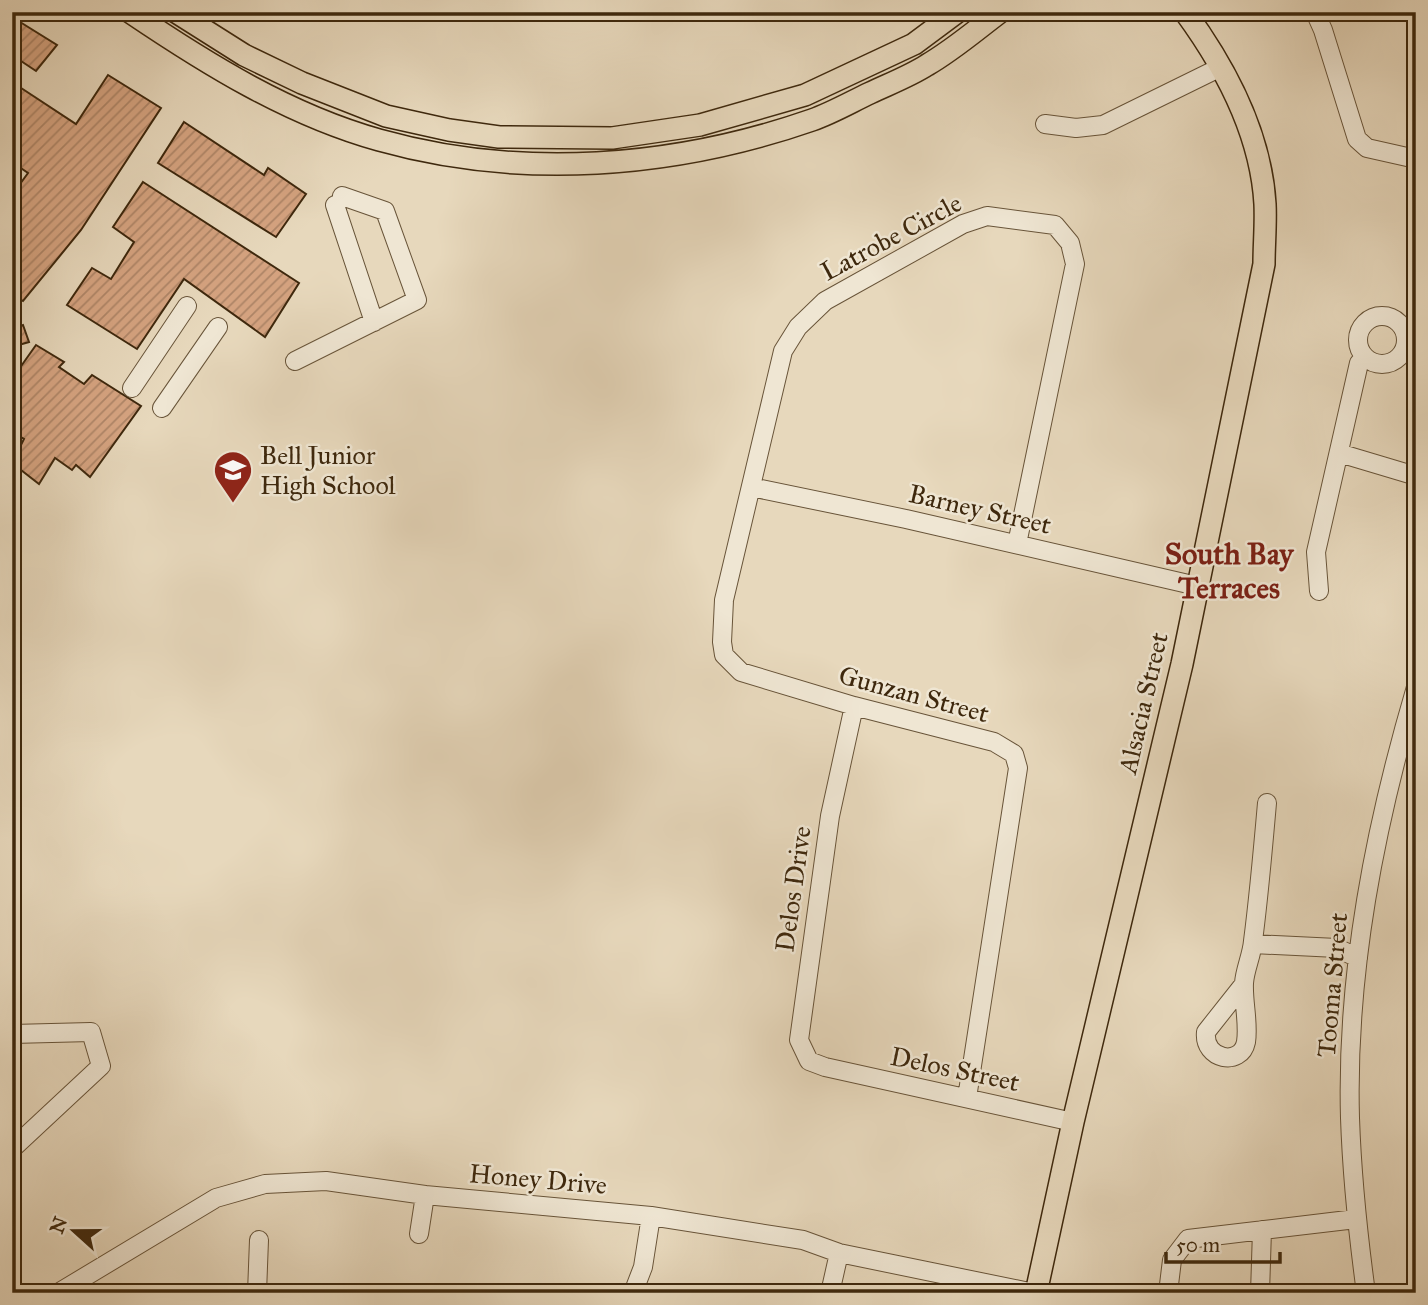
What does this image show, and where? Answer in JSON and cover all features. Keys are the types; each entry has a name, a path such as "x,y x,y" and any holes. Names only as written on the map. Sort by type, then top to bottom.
{"main road":[{"path":"130,12 232,77 291,106 379,140 497,163 614,163 705,150 814,119 927,66 1000,12"},
{"path":"176,12 244,55 302,83 386,116 499,137 612,138 700,125 805,95 914,44 957,12"},
{"name":"Alsacia Street","path":"1035,1293 1182,664 1264,264 1265,203 1258,159 1244,114 1210,45 1185,12"},
{"path":"379,140 387,131 431,141 452,130"}],"street":[{"path":"1315,12 1357,139 1367,148 1416,159"},
{"path":"1045,124 1076,128 1103,125 1221,67"},
{"path":"295,361 417,300 385,211 339,200 374,321"},
{"name":"Latrobe Circle","path":"724,600 783,351 798,327 825,301 963,224 987,216 1055,225 1070,243 1076,264 1017,544"},
{"path":"132,388 187,306"},
{"path":"162,408 218,327"},
{"path":"1319,591 1316,552 1359,363 1365,357"},
{"path":"1339,453 1416,476"},
{"name":"Barney Street","path":"751,486 1197,586"},
{"name":"Gunzan Street","path":"724,600 724,655 741,672 854,706 994,742 1014,754 1018,768 967,1098"},
{"name":"Tooma Street","path":"1366,1293 1356,1219 1350,1089 1353,1011 1372,869 1410,728 1416,687"},
{"name":"Delos Drive","path":"825,1067 809,1061 799,1040 830,816 854,706"},
{"path":"1244,984 1253,944 1267,803"},
{"path":"1253,944 1337,948 1358,958"},
{"path":"12,1034 91,1031 101,1066 12,1149"},
{"name":"Delos Street","path":"825,1067 1073,1122"},
{"name":"Honey Drive","path":"58,1293 216,1198 265,1184 326,1181 425,1195 651,1216 803,1240 839,1253 1035,1293"},
{"path":"419,1234 425,1195"},
{"path":"633,1293 643,1267 651,1216"},
{"path":"1168,1293 1172,1260 1188,1239 1356,1219"},
{"path":"1260,1293 1262,1230"},
{"path":"257,1293 259,1240"},
{"path":"830,1293 839,1253"}],"building":[{"path":"12,17 57,45 36,71 12,55"},
{"path":"108,75 161,108 81,230 23,301 12,294 12,195 28,173 12,162 12,82 76,124"},
{"path":"184,122 264,175 268,168 306,194 276,237 158,163"},
{"path":"143,182 299,283 265,337 184,279 137,349 67,305 92,268 111,279 134,242 113,227"},
{"path":"23,325 29,342 12,347 12,329"},
{"path":"36,345 64,362 59,367 84,384 92,375 141,406 90,477 76,465 72,470 55,458 39,484 12,463 24,439 12,432 12,379"}],"place":[{"name":"Bell Junior High School","path":"233,504"}],"district":[{"name":"South Bay Terraces","path":"1229,571"}]}
